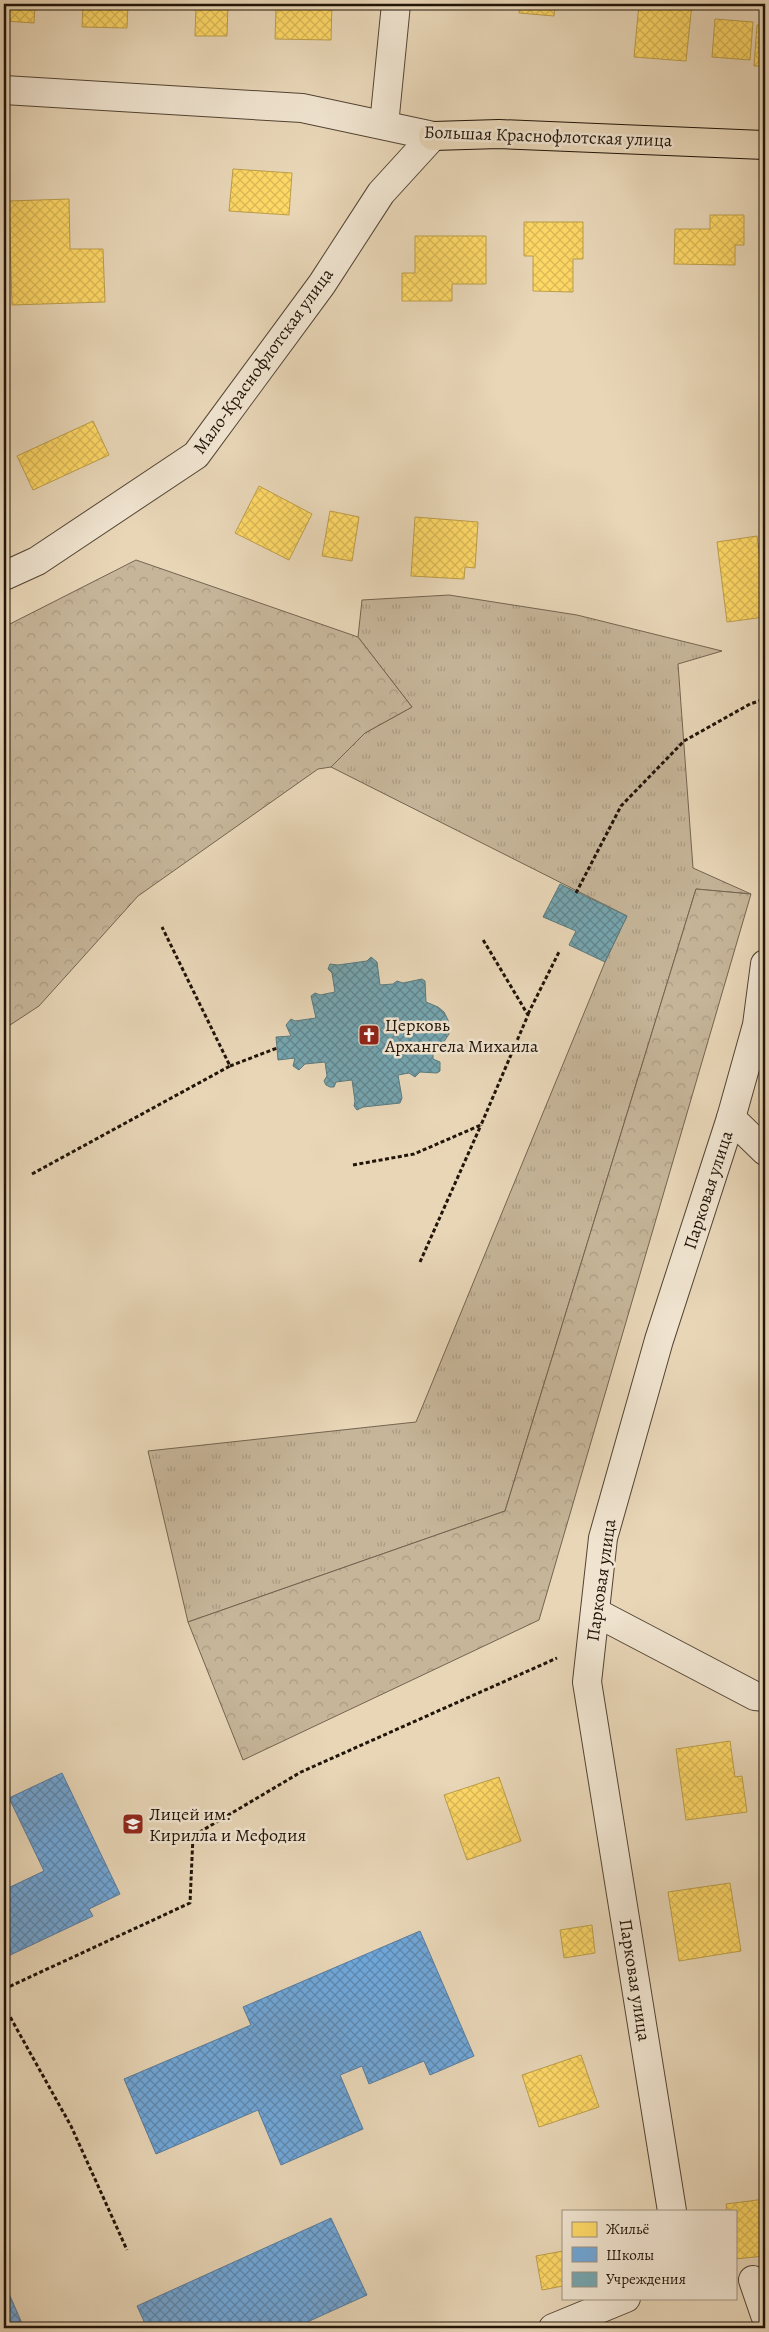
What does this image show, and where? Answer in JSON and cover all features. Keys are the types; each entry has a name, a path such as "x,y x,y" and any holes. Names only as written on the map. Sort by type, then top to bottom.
{"main road":[{"name":"Большая Краснофлотская улица","path":"434,136 499,134 765,145"}],"street":[{"path":"384,125 396,4"},
{"name":"Большая Краснофлотская улица","path":"4,90 302,108 434,136"},
{"name":"Мало-Краснофлотская улица","path":"4,576 37,560 196,455 322,284 381,193 434,136"},
{"name":"Парковая улица","path":"672,2210 587,1682 603,1538 659,1340 731,1118 757,1025 765,964"},
{"path":"731,1118 765,1151"},
{"path":"595,1612 755,1696 765,1697"},
{"path":"751,2279 765,2315"},
{"path":"553,2328 621,2300"}],"path":[{"path":"576,893 621,806 684,741 750,704 765,700"},
{"path":"162,927 230,1066"},
{"path":"482,938 528,1015"},
{"path":"420,1262 528,1015 559,952"},
{"path":"32,1174 230,1066 277,1048"},
{"path":"352,1165 414,1154 481,1126"},
{"path":"4,1989 190,1903 193,1836 284,1782 301,1772 591,1643"},
{"path":"4,2006 72,2126 127,2250"}],"green space":[{"path":"136,560 358,637 412,707 365,733 331,767 318,769 138,896 39,1006 4,1029 4,627"},
{"path":"449,595 577,615 722,651 678,664 693,868 751,894 696,889 505,1511 188,1622 148,1451 416,1422 605,962 627,916 331,767 365,733 412,707 358,637 362,600"},
{"path":"696,889 751,894 539,1620 243,1760 188,1622 505,1511"}],"building: Жильё":[{"path":"4,4 35,4 34,23 4,21"},
{"path":"83,4 128,4 127,28 82,27"},
{"path":"196,4 228,4 227,36 195,36"},
{"path":"268,4 332,4 331,40 275,39 276,9 267,9"},
{"path":"520,4 555,4 554,16 519,13"},
{"path":"639,4 692,4 686,61 634,57"},
{"path":"715,19 753,22 750,60 712,57"},
{"path":"757,25 765,25 765,66 754,66"},
{"path":"233,169 292,173 289,215 229,211"},
{"path":"69,199 70,249 103,249 105,302 12,305 9,201"},
{"path":"710,215 744,215 744,245 735,245 735,265 674,264 675,229 710,229"},
{"path":"524,222 583,222 583,259 573,259 573,292 533,291 533,256 524,256"},
{"path":"415,236 486,236 486,284 452,284 452,301 402,301 402,273 415,273"},
{"path":"93,421 109,455 33,490 17,456"},
{"path":"259,486 312,514 289,560 235,533"},
{"path":"330,511 359,517 352,561 322,556"},
{"path":"415,517 478,522 475,568 465,567 464,579 411,576"},
{"path":"757,536 765,601 765,617 727,622 717,542"},
{"path":"730,1741 735,1777 742,1776 747,1812 686,1820 676,1749"},
{"path":"499,1777 521,1841 467,1860 444,1795"},
{"path":"730,1883 741,1951 679,1961 668,1892"},
{"path":"592,1925 595,1953 564,1958 560,1930"},
{"path":"581,2055 599,2107 539,2127 522,2075"},
{"path":"765,2199 765,2256 736,2259 736,2210 727,2210 726,2204"},
{"path":"562,2251 562,2286 542,2290 536,2256"}],"building: Школы":[{"path":"62,1773 120,1894 89,1909 93,1916 4,1958 4,1890 44,1871 9,1798"},
{"path":"420,1931 474,2056 430,2075 424,2061 369,2084 362,2066 340,2075 363,2129 281,2165 258,2110 156,2154 124,2079 251,2025 243,2007"},
{"path":"331,2218 367,2295 294,2328 147,2328 137,2306"},
{"path":"4,2282 24,2328 4,2328"}],"building: Учреждения":[{"path":"560,884 627,916 605,962 569,945 576,931 543,917"},
{"name":"Церковь Архангела Михаила","path":"371,957 377,962 380,985 393,984 397,981 403,983 422,979 425,981 426,1002 444,1012 448,1020 449,1034 443,1043 433,1049 433,1059 440,1062 440,1071 437,1073 420,1072 415,1077 409,1073 398,1075 402,1098 400,1103 363,1107 357,1110 354,1106 352,1080 336,1082 334,1087 330,1087 324,1081 327,1076 325,1062 305,1064 299,1070 293,1066 295,1058 278,1060 276,1037 291,1036 286,1025 291,1019 295,1021 316,1018 311,996 315,993 320,995 335,992 332,973 328,969 330,964 338,965 367,961"}],"place":[{"name":"Церковь Архангела Михаила","path":"369,1035"},
{"name":"Лицей им. Кирилла и Мефодия","path":"133,1824"}]}
